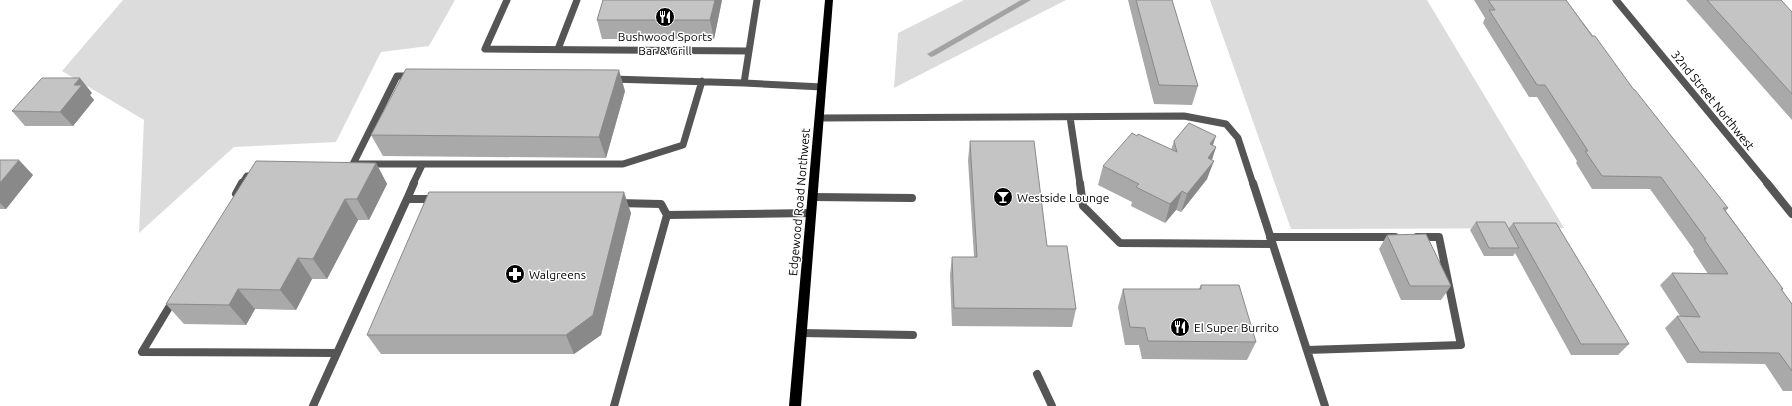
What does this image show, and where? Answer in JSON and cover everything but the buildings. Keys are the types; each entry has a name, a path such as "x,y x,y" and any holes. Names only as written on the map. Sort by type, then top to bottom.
{"main road":[{"name":"Edgewood Road Northwest","path":"795,406 829,0"}],"street":[{"path":"507,0 485,49 749,51"},
{"path":"558,49 577,0"},
{"path":"744,83 757,0"},
{"name":"32nd Street Northwest","path":"1616,0 1792,214"},
{"path":"420,76 397,76 350,165 623,164 682,146 702,80"},
{"path":"600,79 702,80 822,87"},
{"path":"819,118 1184,116 1226,124 1238,138 1325,406"},
{"path":"1070,117 1083,206 1120,243 1405,237 1439,238 1462,345 1307,350"},
{"path":"313,406 422,165"},
{"path":"231,203 247,176 269,175"},
{"path":"812,197 912,198"},
{"path":"407,199 447,200"},
{"path":"606,203 661,204 668,215 614,406"},
{"path":"668,215 811,213"},
{"path":"178,291 142,352 337,353"},
{"path":"801,332 913,335"},
{"path":"1037,374 1052,406"}],"shaded area":[{"path":"123,0 455,0 429,46 381,52 336,142 234,147 139,233 144,120 62,71"},
{"path":"964,0 1066,0 894,88 898,33"},
{"path":"1210,0 1427,0 1564,228 1291,229"}],"waterway":[{"path":"931,54 1027,0"}],"place":[{"name":"Bushwood Sports Bar & Grill","path":"665,17"},
{"name":"Westside Lounge","path":"1003,197"},
{"name":"Walgreens","path":"515,274"},
{"name":"El Super Burrito","path":"1180,327"}]}
